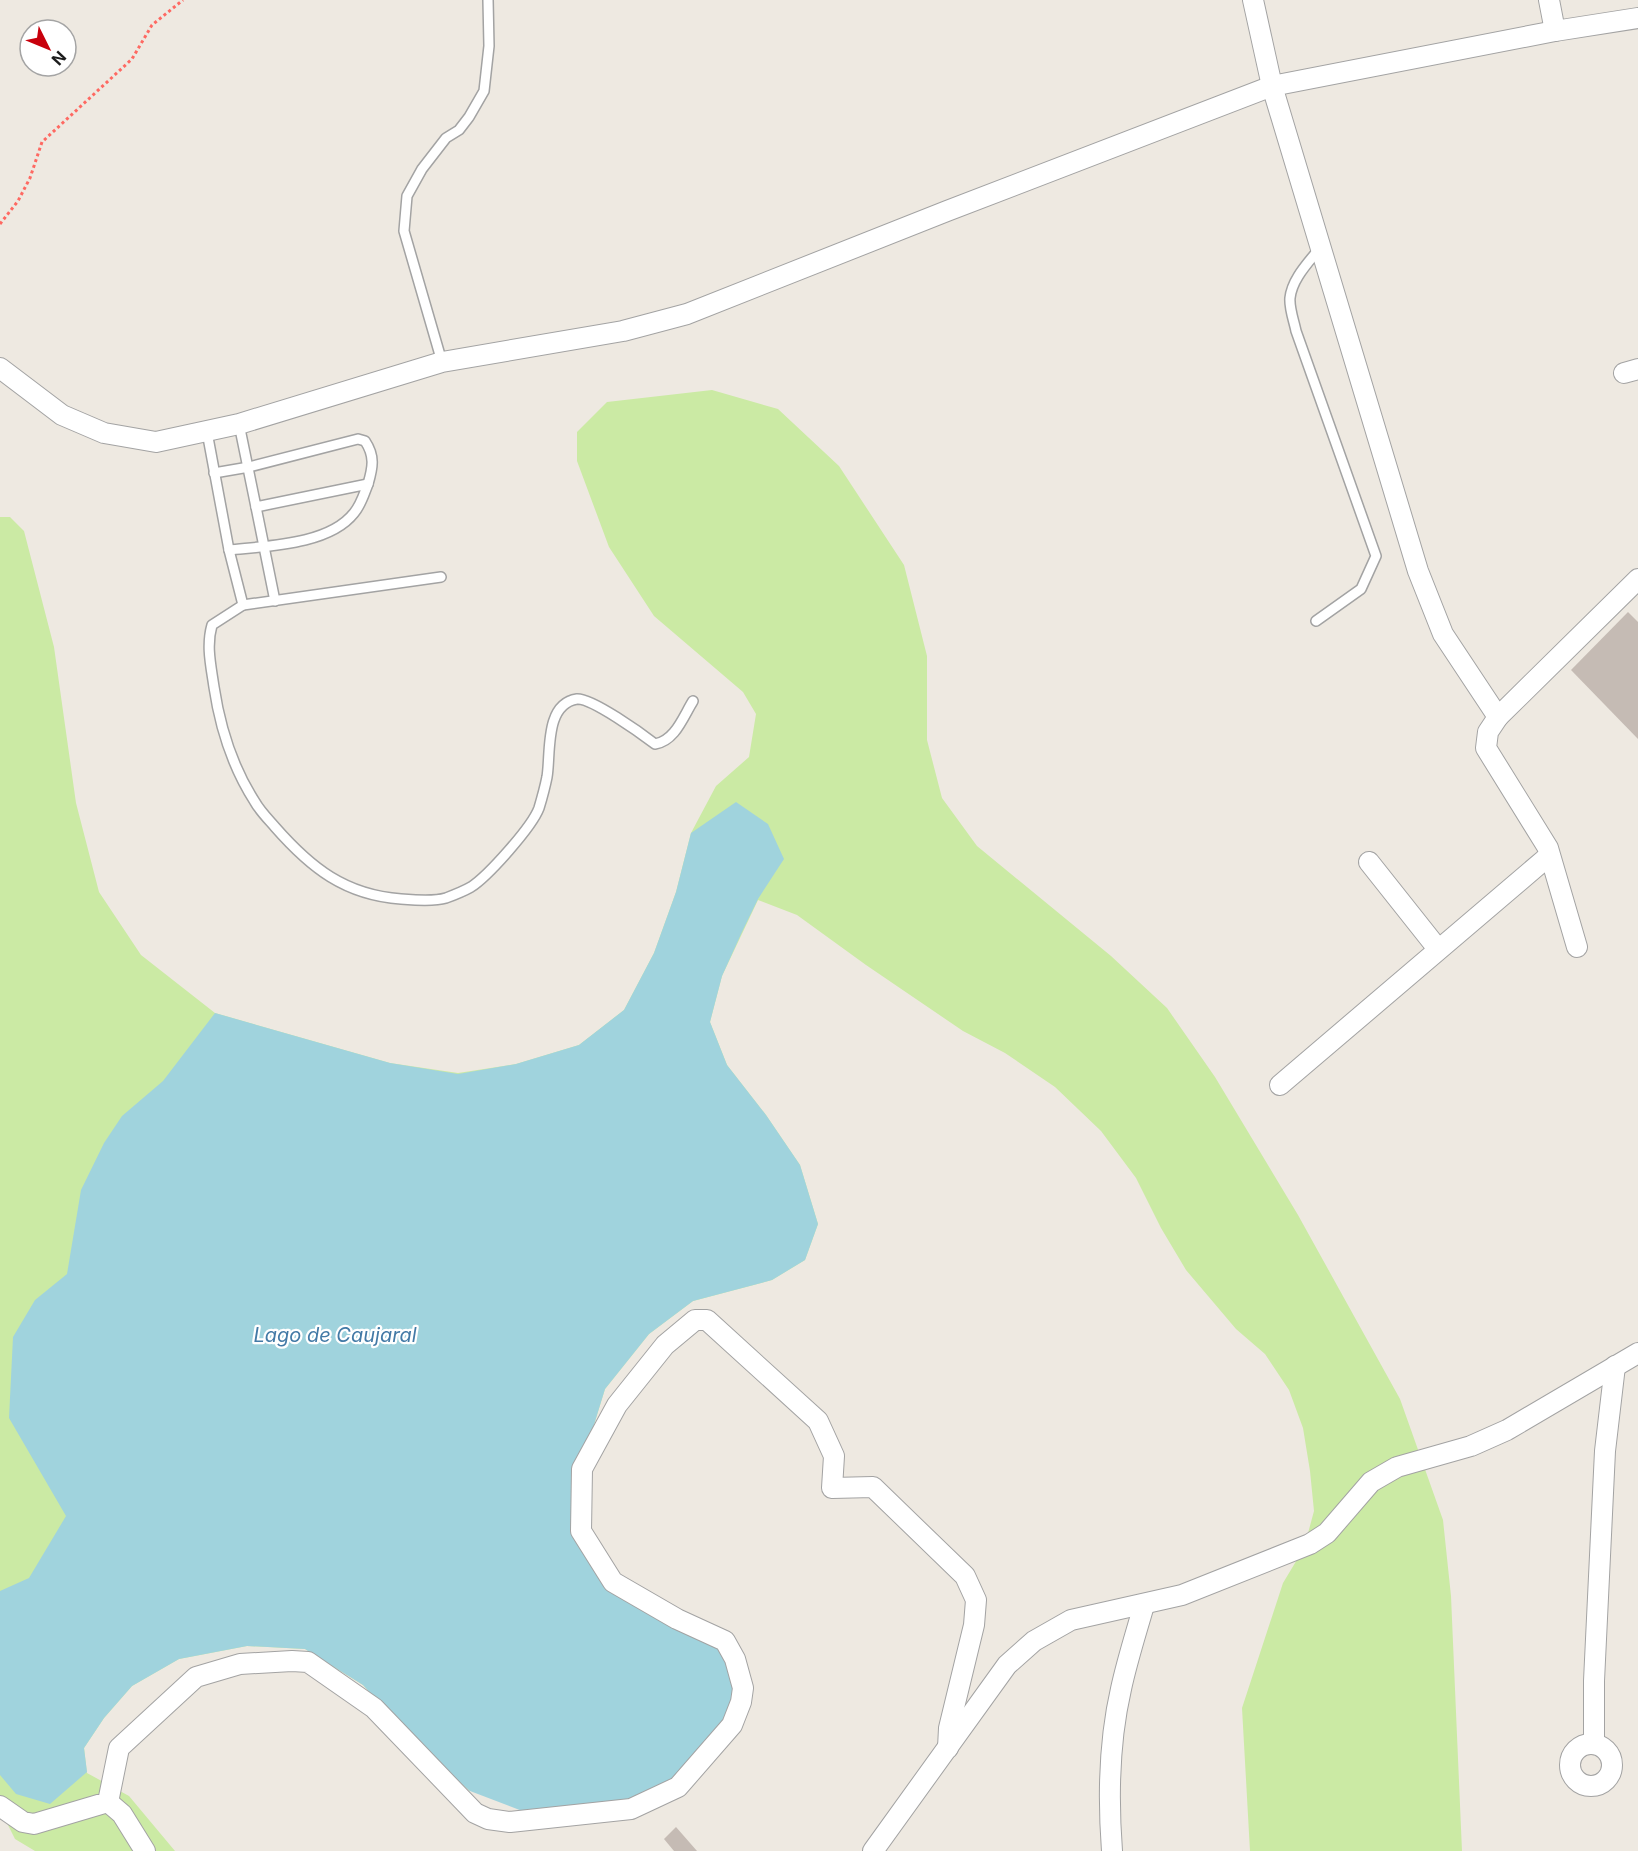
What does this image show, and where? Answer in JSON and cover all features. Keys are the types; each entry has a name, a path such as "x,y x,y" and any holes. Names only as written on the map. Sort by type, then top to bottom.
{"street":[{"path":"1253,0 1272,86 1418,571 1443,634 1498,717"},
{"path":"1549,0 1556,31"},
{"path":"0,368 62,415 104,433 156,442 207,432 442,362 623,331 687,314 1272,86 1556,31 1638,18"},
{"path":"1577,947 1548,848 1486,748 1488,732 1498,717 1638,579"},
{"path":"1280,1084 1549,855"},
{"path":"1369,862 1438,949"},
{"path":"108,1802 119,1748 196,1677 240,1664 292,1661 308,1662 374,1708 475,1813 488,1819 510,1822 631,1809 678,1787 732,1725 741,1702 743,1688 740,1674 735,1659 724,1641 613,1582 581,1531 582,1470 617,1405 664,1344 696,1320 707,1320 818,1421 834,1456 831,1488 873,1487 965,1576 976,1600 975,1625 949,1728 948,1748"},
{"path":"873,1851 1007,1665 1034,1641 1071,1620 1182,1595 1310,1544 1327,1533 1371,1482 1396,1467 1471,1446 1506,1430 1638,1353"},
{"path":"1594,1743 1594,1681 1605,1451 1615,1366"},
{"path":"1112,1851 1110,1819 1113,1743 1121,1691 1144,1605"},
{"path":"0,1806 23,1822 34,1824 108,1802"},
{"path":"108,1802 122,1814 146,1851"}],"lane":[{"path":"442,362 404,231 407,196 422,169 446,138 459,130 484,91 489,46 488,0"},
{"path":"1316,621 1360,589 1376,556 1296,331 1290,299 1295,281 1320,247"},
{"path":"239,424 274,601"},
{"path":"207,432 243,605"},
{"path":"214,473 249,467 358,439 365,441 373,457 373,469 361,502 354,514 332,530 290,543 230,550"},
{"path":"256,507 368,484"},
{"path":"441,577 243,605 212,625 208,638 218,716 240,775 255,804 309,863 333,879 376,898 410,900 444,899 471,886 492,868 538,811 547,778 554,717 564,704 578,699 590,702 655,744 670,738 693,701"}],"path":[{"path":"0,224 18,201 42,142 132,59 152,25 183,0"}],"green space":[{"path":"712,390 778,409 839,466 904,565 927,656 927,740 942,798 977,846 1111,956 1167,1008 1215,1077 1298,1215 1400,1399 1443,1520 1451,1596 1462,1851 1250,1851 1242,1708 1283,1583 1304,1548 1314,1511 1303,1428 1289,1390 1265,1354 1236,1329 1186,1270 1161,1228 1136,1178 1101,1131 1055,1087 1005,1053 963,1031 797,915 758,900 722,976 710,1022 727,1065 766,1115 800,1165 818,1224 805,1260 772,1280 693,1301 649,1334 605,1389 580,1470 470,1791 426,1753 363,1685 305,1649 247,1646 179,1659 132,1686 104,1718 84,1748 87,1773 129,1796 175,1851 35,1851 15,1839 0,1809 0,517 10,517 24,531 54,647 76,803 99,892 141,955 215,1013 390,1063 458,1073 516,1064 579,1045 624,1010 654,953 676,892 691,833 716,786 749,757 756,714 743,692 654,616 609,547 577,461 577,432 607,402"}],"water":[{"name":"Lago de Caujaral","path":"736,802 768,824 784,859 758,899 722,976 710,1022 727,1065 766,1115 800,1165 818,1224 805,1260 772,1280 693,1301 649,1334 605,1389 580,1470 578,1530 603,1583 721,1643 741,1686 725,1728 676,1778 632,1798 530,1814 470,1791 426,1753 363,1685 305,1649 247,1646 179,1659 132,1686 104,1718 84,1748 87,1772 50,1804 16,1794 0,1775 0,1591 29,1578 66,1516 9,1418 13,1337 35,1300 67,1274 81,1190 104,1143 122,1116 163,1081 215,1013 390,1063 458,1074 516,1064 579,1045 624,1010 654,953 676,892 691,833"}],"building":[{"path":"1628,612 1638,622 1638,739 1571,670"},
{"path":"676,1827 697,1851 674,1851 664,1839"}]}
